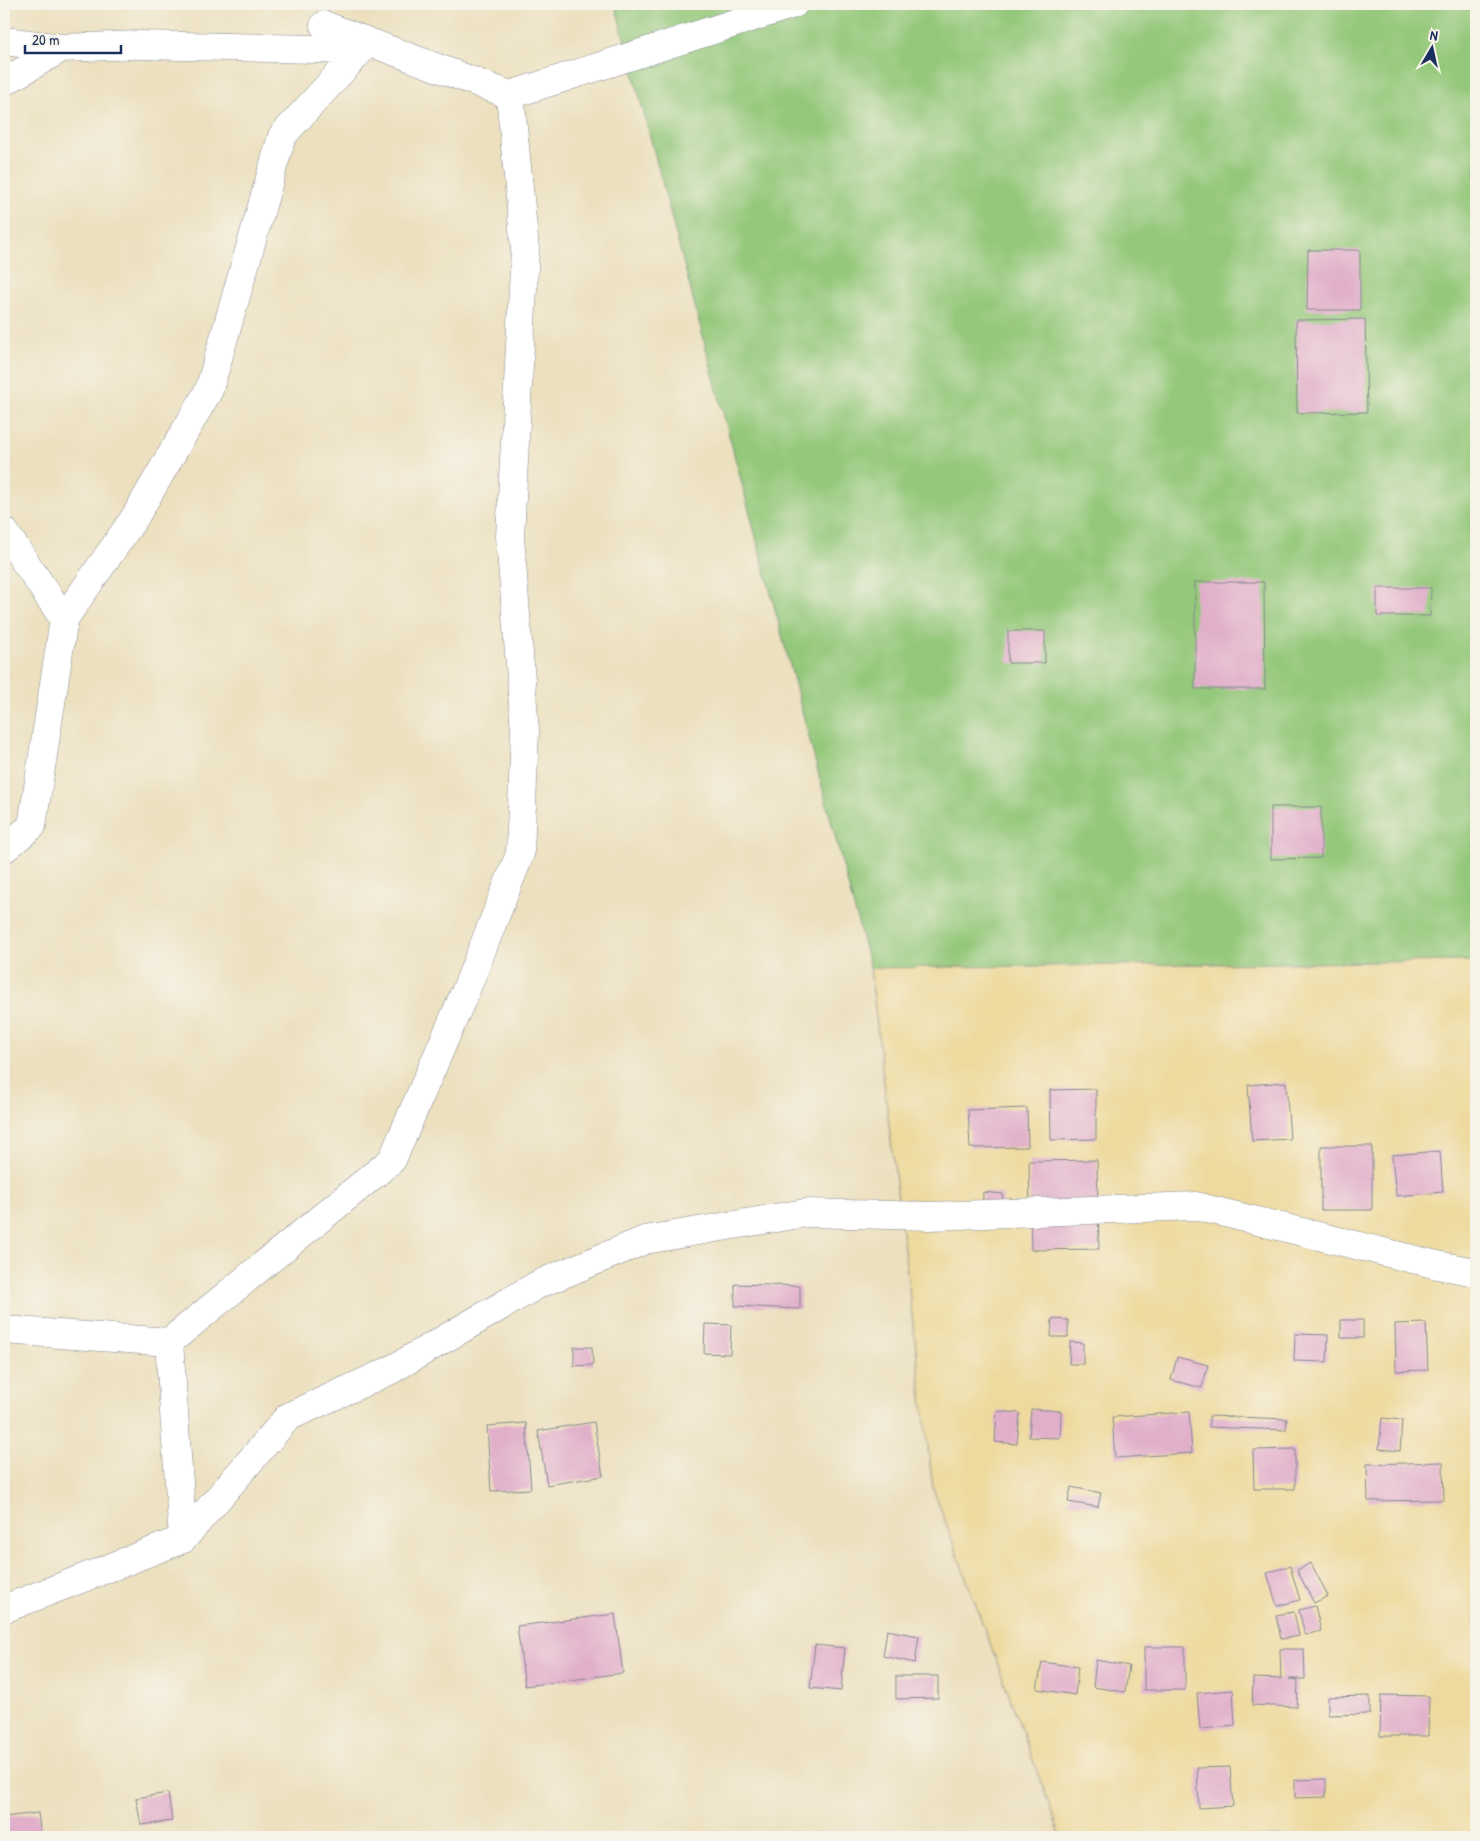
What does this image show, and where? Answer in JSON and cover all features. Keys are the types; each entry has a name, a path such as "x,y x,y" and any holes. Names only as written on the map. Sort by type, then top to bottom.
{"street":[{"path":"360,50 324,25 510,94 794,4"},
{"path":"4,41 62,48 138,45 360,50"},
{"path":"4,82 62,48"},
{"path":"4,849 32,826 64,619 135,516 208,390 282,136 360,50"},
{"path":"4,1330 169,1342 392,1160 466,990 520,854 525,731 510,537 526,249 510,94"},
{"path":"4,531 64,619"},
{"path":"4,1608 183,1539 288,1417 391,1370 539,1284 645,1240 805,1213 931,1216 1196,1206 1476,1272"},
{"path":"169,1342 183,1539"}],"green space":[{"path":"615,4 1476,4 1476,961 870,968"}],"sand":[{"path":"1476,961 1476,1837 1061,1837 933,1488 870,968"}],"building":[{"path":"1308,250 1360,250 1360,310 1307,310"},
{"path":"1365,319 1367,412 1297,413 1296,320"},
{"path":"1195,582 1264,582 1265,689 1195,689"},
{"path":"1377,588 1431,588 1430,616 1377,616"},
{"path":"1008,631 1045,631 1045,663 1008,663"},
{"path":"1271,807 1321,807 1321,858 1271,859"},
{"path":"1286,1082 1290,1139 1252,1141 1248,1085"},
{"path":"1096,1089 1096,1139 1051,1140 1050,1090"},
{"path":"1027,1108 1028,1147 970,1148 968,1110"},
{"path":"1321,1146 1372,1146 1372,1210 1321,1210"},
{"path":"1440,1151 1443,1192 1396,1196 1392,1155"},
{"path":"1097,1160 1099,1249 1031,1250 1029,1161"},
{"path":"983,1192 1003,1194 1001,1222 982,1221"},
{"path":"735,1284 800,1286 800,1309 735,1306"},
{"path":"1052,1319 1068,1320 1068,1337 1051,1337"},
{"path":"1341,1320 1363,1320 1363,1338 1341,1338"},
{"path":"1426,1323 1428,1370 1396,1371 1395,1324"},
{"path":"705,1324 731,1325 730,1354 704,1353"},
{"path":"1295,1334 1328,1335 1327,1362 1294,1361"},
{"path":"1070,1342 1083,1343 1083,1364 1069,1364"},
{"path":"574,1347 592,1347 593,1365 574,1366"},
{"path":"1177,1357 1208,1365 1202,1388 1171,1380"},
{"path":"1031,1409 1061,1411 1060,1438 1029,1437"},
{"path":"997,1411 1020,1413 1017,1444 995,1442"},
{"path":"1189,1412 1192,1453 1115,1458 1112,1417"},
{"path":"1209,1416 1287,1419 1286,1430 1209,1427"},
{"path":"1382,1418 1402,1420 1400,1451 1379,1449"},
{"path":"594,1422 603,1476 547,1485 538,1431"},
{"path":"526,1423 531,1489 491,1491 487,1426"},
{"path":"1295,1449 1295,1489 1254,1489 1253,1450"},
{"path":"1443,1462 1444,1500 1368,1501 1367,1464"},
{"path":"1071,1487 1101,1493 1098,1507 1068,1502"},
{"path":"1311,1563 1328,1596 1314,1603 1297,1570"},
{"path":"1290,1566 1300,1600 1277,1606 1267,1573"},
{"path":"1315,1606 1321,1631 1305,1635 1299,1610"},
{"path":"1294,1612 1299,1636 1281,1639 1276,1615"},
{"path":"615,1614 623,1673 525,1686 517,1626"},
{"path":"887,1630 919,1636 915,1663 883,1656"},
{"path":"815,1645 845,1648 841,1691 810,1688"},
{"path":"1144,1647 1185,1647 1185,1690 1144,1690"},
{"path":"1280,1649 1304,1649 1305,1679 1289,1679 1298,1680 1297,1707 1252,1705 1253,1678 1281,1679"},
{"path":"1096,1660 1129,1666 1125,1692 1093,1687"},
{"path":"1042,1662 1078,1667 1075,1695 1037,1689"},
{"path":"896,1676 938,1676 938,1698 896,1699"},
{"path":"1233,1690 1235,1726 1200,1729 1197,1693"},
{"path":"1381,1695 1429,1696 1428,1736 1380,1736"},
{"path":"1370,1696 1370,1714 1328,1715 1328,1697"},
{"path":"1230,1767 1233,1806 1199,1808 1197,1768"},
{"path":"1326,1779 1326,1797 1295,1798 1295,1780"},
{"path":"168,1793 172,1821 141,1825 136,1798"},
{"path":"38,1813 41,1837 4,1837 4,1817"}]}
